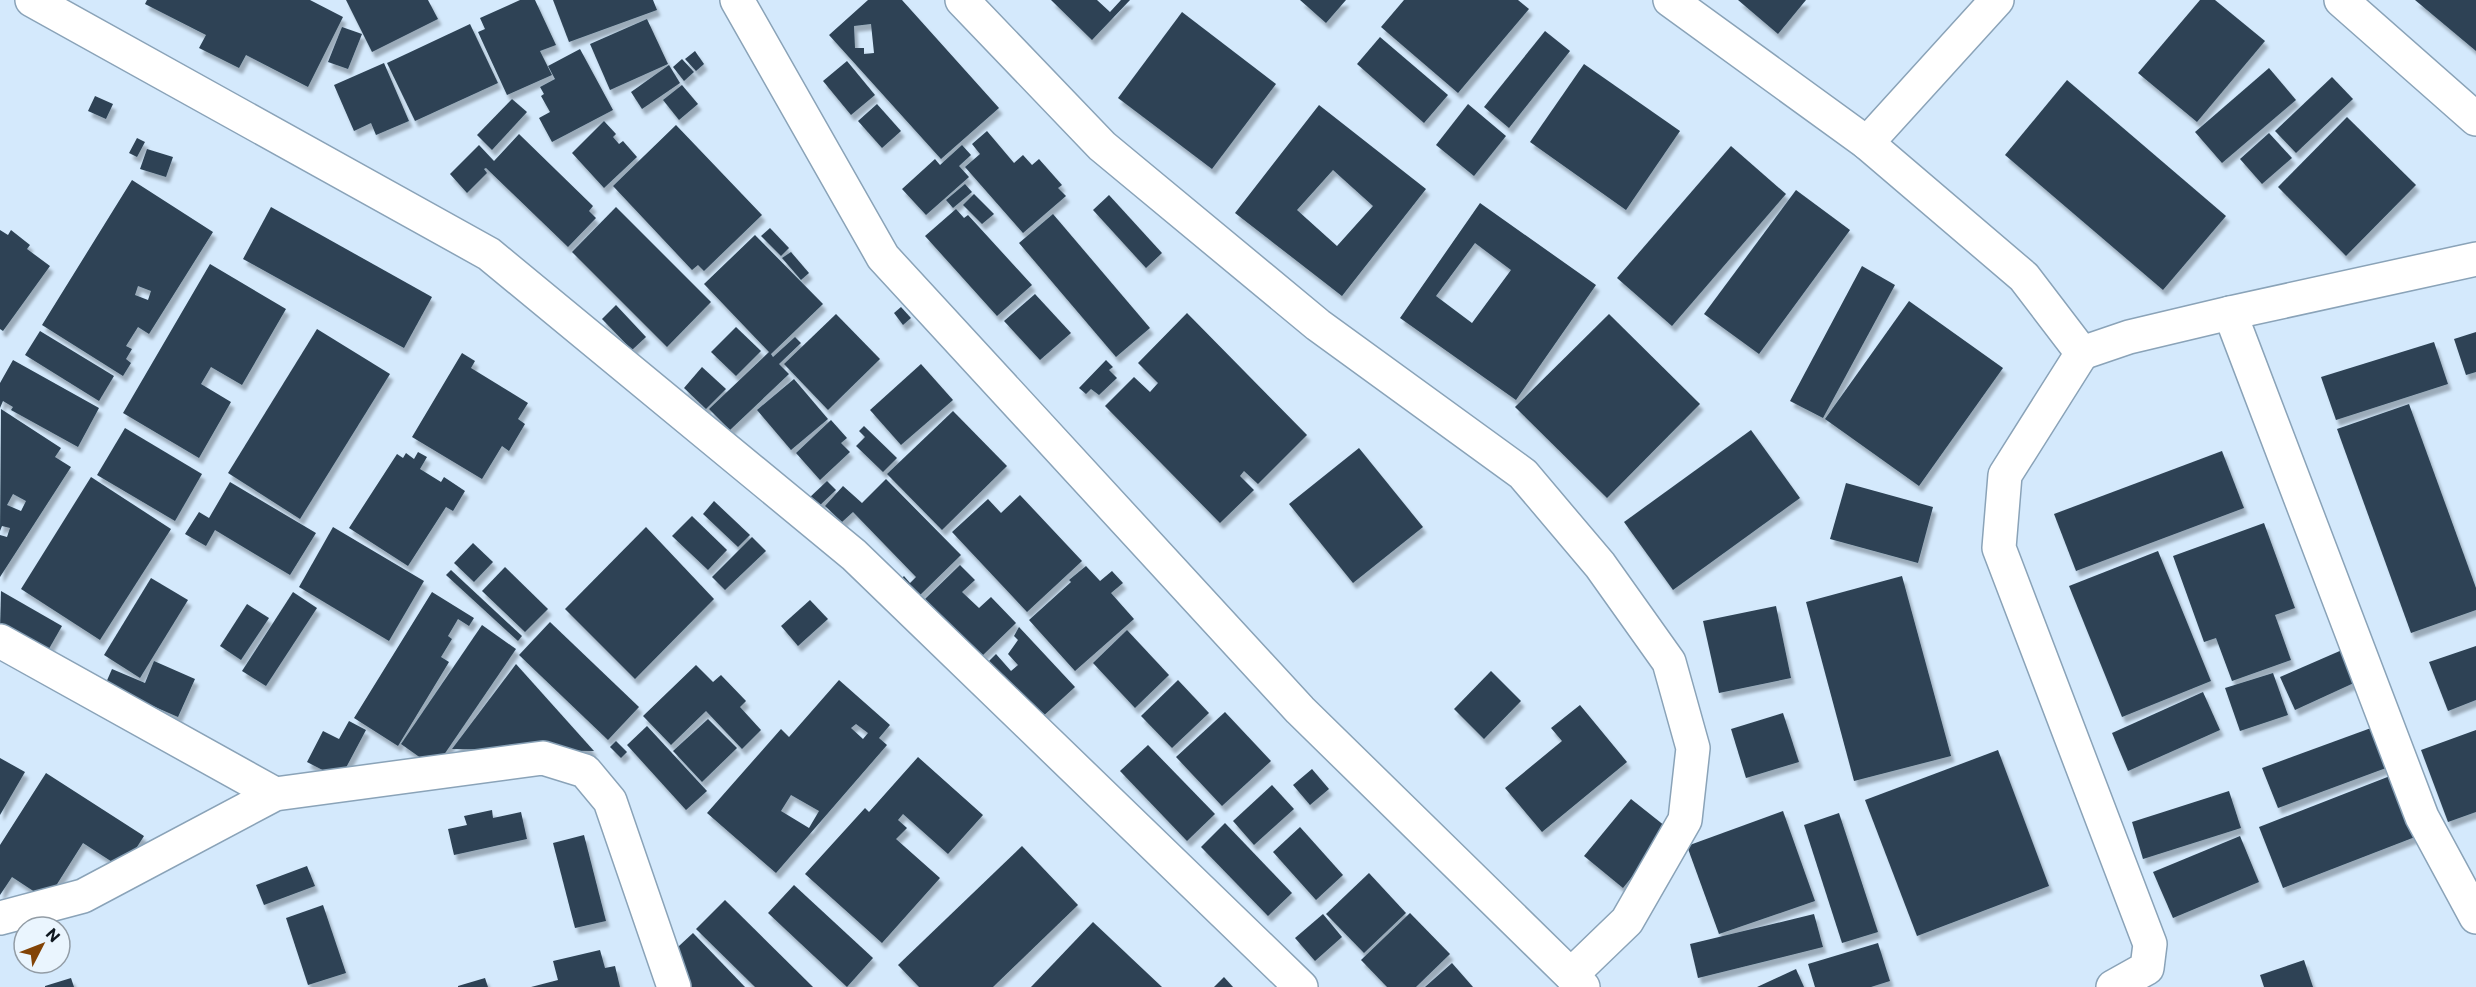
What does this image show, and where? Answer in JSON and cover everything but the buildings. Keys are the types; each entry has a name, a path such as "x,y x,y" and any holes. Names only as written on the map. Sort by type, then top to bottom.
{"street":[{"path":"32,0 489,254 854,555 1301,987"},
{"path":"737,0 883,257 1300,710 1577,981 1627,921 1685,820 1693,748 1670,662 1600,565 1523,474 1318,325 1102,147 962,0"},
{"path":"1670,0 1867,143 2024,278 2082,353"},
{"path":"1867,143 1997,0"},
{"path":"2341,0 2476,119"},
{"path":"2113,987 2147,968 2150,944 1999,548 2005,475 2082,353 2129,337 2476,259"},
{"path":"2230,313 2422,817 2476,917"},
{"path":"0,641 275,794"},
{"path":"0,918 83,896 275,794 543,758 585,771 610,801 674,987"}]}
